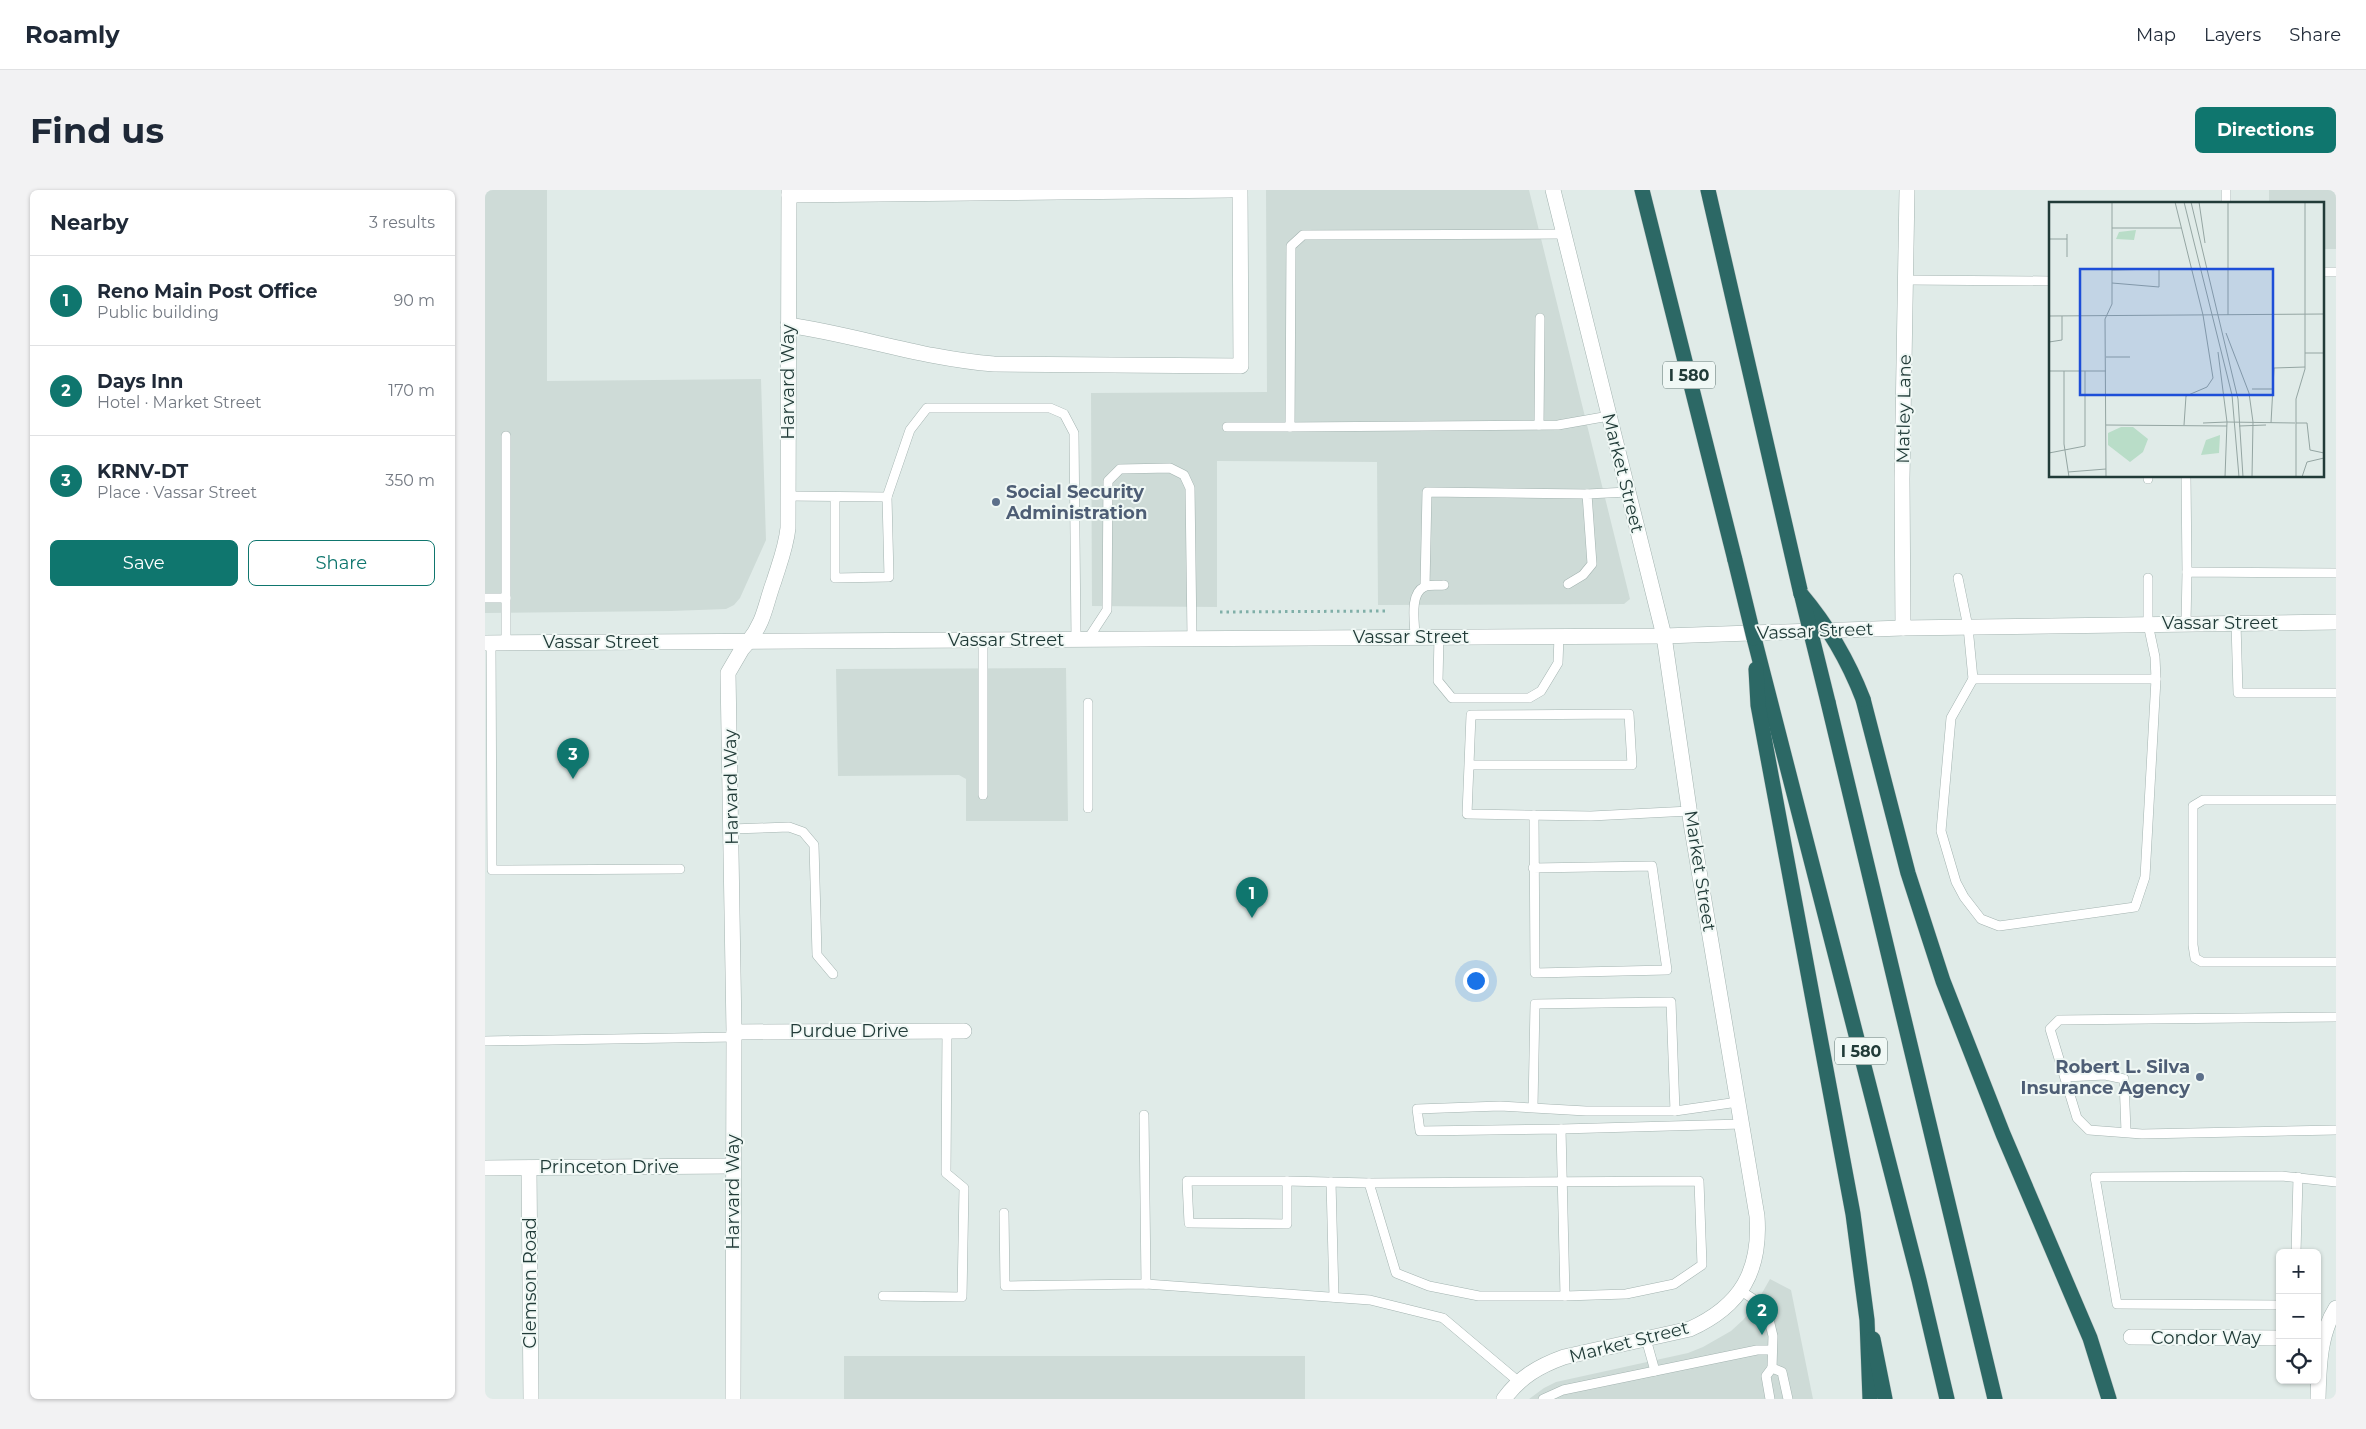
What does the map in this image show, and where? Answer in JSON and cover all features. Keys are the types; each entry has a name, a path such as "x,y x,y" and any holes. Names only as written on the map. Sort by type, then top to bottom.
{"highway":[{"name":"I 580","path":"1643,190 1754,638 1765,704 1917,1270 1947,1399"},
{"name":"I 580","path":"1708,190 1792,558 1995,1399"},
{"path":"1801,594 1817,612 1842,652 1863,699 1908,872 1938,965 2003,1134 2090,1338 2109,1399"},
{"path":"1765,704 1853,1214 1867,1320 1870,1399"},
{"path":"1867,1320 1877,1353 1885,1399"}],"street":[{"path":"789,192 1229,190"},
{"path":"788,325 829,332 962,362 1043,365 1241,366 1240,190"},
{"name":"Market Street","path":"1504,1399 1519,1382 1544,1364 1564,1357 1690,1329 1709,1321 1726,1308 1741,1291 1755,1258 1759,1237 1663,636 1553,190"},
{"name":"Matley Lane","path":"1903,628 1902,479 1907,280 1907,190"},
{"name":"Harvard Way","path":"733,1399 734,1035 728,673 741,649 764,618 773,582 783,557 788,528 789,192"},
{"name":"Vassar Street","path":"494,643 1663,636 1903,628 2336,622"},
{"name":"Purdue Drive","path":"734,1035 964,1031"},
{"name":"Princeton Drive","path":"485,1168 733,1166"},
{"name":"Clemson Road","path":"529,1168 531,1399"},
{"path":"2321,1338 2336,1308"},
{"name":"Condor Way","path":"2131,1338 2276,1338"},
{"path":"2318,1399 2321,1339"}],"lane":[{"path":"1290,427 1291,246 1303,235 1564,234"},
{"path":"2323,272 2336,272"},
{"path":"1907,280 2049,281"},
{"path":"1539,425 1540,318"},
{"path":"835,497 835,578 889,577 887,497 910,430 927,408 1050,408 1064,414 1074,433 1082,639"},
{"path":"1227,427 1558,425 1609,416"},
{"path":"506,436 506,598 494,643 492,870 681,869"},
{"path":"1082,639 1107,610 1108,481 1120,469 1170,468 1184,475 1190,488 1191,638"},
{"path":"2186,478 2186,624"},
{"path":"1425,586 1427,492 1587,494 1628,492"},
{"path":"1569,584 1583,575 1592,564 1587,494"},
{"path":"788,496 887,497"},
{"path":"2187,572 2336,573"},
{"path":"1958,578 1968,627 1973,678 1951,718 1941,831 1956,882 1981,919 1999,926 2135,907 2145,877 2155,679 2155,657 2148,624 2148,578"},
{"path":"1415,637 1415,599 1417,591 1425,586 1444,585"},
{"path":"485,598 506,598"},
{"path":"2236,623 2238,694 2336,693"},
{"path":"1439,637 1438,682 1452,698 1529,698 1541,691 1558,663 1559,636"},
{"path":"983,640 983,796"},
{"path":"1973,678 2155,679"},
{"path":"1088,703 1088,808"},
{"path":"1469,765 1631,765 1629,714 1471,716 1469,765 1467,814 1591,816 1690,811"},
{"path":"2336,800 2203,800 2193,806 2193,945 2195,958 2202,962 2336,962"},
{"path":"1533,868 1652,866 1667,970 1535,973 1533,868 1534,815"},
{"path":"732,830 789,827 803,832 814,845 817,954 833,974"},
{"path":"1533,1108 1535,1004 1671,1002 1675,1111"},
{"path":"2336,1017 2059,1020 2051,1029 2077,1118 2089,1130 2267,1133 2336,1130"},
{"path":"883,1296 962,1297 964,1188 946,1173 947,1031"},
{"path":"485,1041 734,1035"},
{"path":"2065,1077 2105,1075 2124,1079 2126,1091 2126,1132"},
{"path":"1738,1102 1675,1111 1586,1111 1500,1106 1417,1109 1420,1131 1742,1124"},
{"path":"1144,1115 1146,1284"},
{"path":"1561,1129 1565,1296"},
{"path":"2276,1305 2117,1304 2095,1178 2282,1176 2336,1182"},
{"path":"2296,1249 2298,1178"},
{"path":"1287,1181 1287,1224 1189,1223 1187,1181 1287,1181 1369,1183 1699,1181 1702,1265 1673,1284 1626,1294 1479,1296 1429,1286 1396,1273 1369,1183"},
{"path":"1331,1182 1334,1297"},
{"path":"1004,1213 1005,1286 1146,1284 1370,1300 1443,1318 1519,1382"},
{"path":"1741,1291 1762,1302 1766,1307 1773,1336 1773,1368 1766,1376 1770,1399"},
{"path":"1646,1339 1655,1371"},
{"path":"1543,1399 1563,1390 1757,1350 1772,1350"},
{"path":"1773,1368 1783,1372 1788,1399"}],"path":[{"path":"1220,612 1389,611"}],"shaded area":[{"path":"485,190 547,190 547,381 761,379 766,540 740,598 734,605 726,609 671,611 485,613"},
{"path":"1266,190 1529,190 1630,599 1624,604 1378,605 1377,462 1217,461 1217,607 1092,606 1091,393 1267,392"},
{"path":"2269,190 2336,190 2336,249 2323,249 2323,202 2269,202"},
{"path":"1066,668 1068,821 966,821 966,779 959,775 838,776 836,669"},
{"path":"1770,1279 1791,1290 1813,1399 1529,1399 1556,1382 1688,1353 1703,1347 1731,1331 1743,1320 1754,1307"},
{"path":"844,1356 1305,1356 1305,1399 844,1399"}],"place":[{"name":"Social Security Administration","path":"996,502"},
{"name":"KRNV-DT","path":"573,779"},
{"name":"Reno Main Post Office","path":"1252,918"},
{"name":"Robert L. Silva Insurance Agency","path":"2200,1077"},
{"name":"Days Inn","path":"1762,1335"}]}
